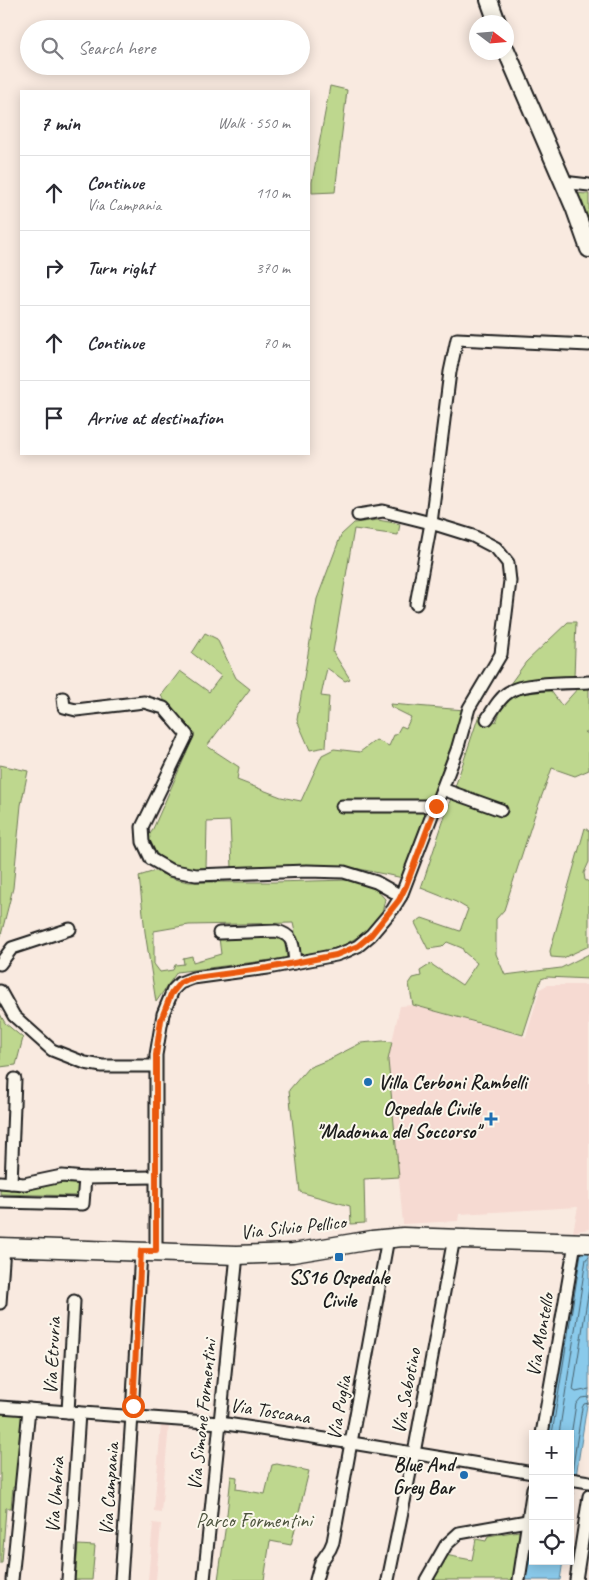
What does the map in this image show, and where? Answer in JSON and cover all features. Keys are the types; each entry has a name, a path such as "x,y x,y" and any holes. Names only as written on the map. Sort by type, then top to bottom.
{"main road":[{"name":"Via Silvio Pellico","path":"2,1247 237,1255 293,1253 388,1238 454,1238 582,1243"}],"street":[{"path":"489,0 494,15"},
{"path":"510,60 574,207 589,249"},
{"path":"563,182 589,185"},
{"path":"416,604 431,523 450,372 457,339 589,345"},
{"path":"219,933 276,931 284,933 292,941 295,962 340,954 358,946 374,932 401,896 457,750 469,708 501,654 510,581 508,563 496,548 472,536 383,511 358,515"},
{"path":"487,719 504,695 510,690 524,686 589,682"},
{"path":"63,698 64,708 76,710 144,702 164,708 187,735 142,827 143,842 151,859 170,870 196,874 344,872 376,882 401,896"},
{"path":"442,789 501,810"},
{"path":"342,806 436,806"},
{"path":"0,964 12,948 70,929"},
{"name":"Via Campania","path":"121,1580 132,1416 155,1177 155,1066 158,1035 163,1014 171,994 180,983 193,978 295,962"},
{"path":"0,991 14,1016 52,1050 85,1063 102,1066 155,1066"},
{"path":"15,1078 5,1183 24,1184 62,1176 85,1178 155,1177"},
{"path":"0,1202 83,1204 85,1178"},
{"name":"Via Puglia","path":"316,1580 321,1562 333,1542 388,1238"},
{"name":"Via Sabotino","path":"388,1580 454,1238"},
{"name":"Via Montello","path":"543,1430 582,1243"},
{"path":"0,1303 2,1247"},
{"name":"Via Simone Formentini","path":"204,1580 237,1255"},
{"name":"Via Etruria","path":"74,1301 74,1413"},
{"name":"Via Toscana","path":"0,1407 220,1423 529,1472"},
{"path":"12,1580 29,1409"},
{"name":"Via Umbria","path":"68,1580 74,1413"},
{"path":"576,1580 589,1496"},
{"path":"519,1580 529,1510"},
{"path":"426,1580 446,1545 459,1534 527,1521"}],"shaded area":[{"name":"Ospedale Civile \"Madonna del Soccorso\"","path":"547,985 589,985 589,1229 573,1232 578,1207 459,1214 458,1221 403,1224 388,1060 400,1006 413,1005 526,1037 540,989"},
{"path":"161,1424 169,1425 161,1512 154,1511"},
{"path":"153,1523 161,1524 156,1580 148,1580"}],"green space":[{"path":"330,86 347,90 335,192 312,193 312,182"},
{"path":"571,193 589,194 589,236"},
{"path":"378,520 400,524 398,535 354,529 333,652 350,679 345,681 327,668 321,696 329,697 326,747 310,750 297,720 317,599 341,535 354,523"},
{"path":"568,622 576,622 574,677 510,684 526,662"},
{"path":"205,633 217,639 236,678 250,689 207,746 239,767 237,780 281,797 301,801 322,755 334,749 360,752 376,740 389,746 401,726 406,728 411,717 391,707 390,704 465,710 437,804 362,811 386,812 435,808 408,879 345,866 232,868 230,821 207,822 206,869 178,867 170,864 158,855 147,839 194,736 161,696 180,671 209,692 221,676 192,653"},
{"path":"579,687 589,688 589,732 585,732 589,735 589,770 575,776 552,768 504,910 496,919 496,954 505,975 561,968 589,954 589,979 547,977 541,979 523,1035 413,1005 409,984 413,978 421,976 420,971 431,964 462,985 477,963 462,948 447,942 442,947 428,949 415,923 422,918 460,931 468,909 421,888 451,798 503,805 455,787 479,715 496,722 505,704 511,698 516,694 531,691 551,691 562,706"},
{"path":"0,765 28,771 21,805 13,888 0,939"},
{"path":"585,828 589,831 589,862 584,873 585,880 589,882 589,946 563,958 551,957 550,951"},
{"path":"155,871 174,879 189,882 348,880 375,888 385,899 382,913 366,932 337,949 300,955 293,923 189,925 154,931 154,964 160,972 173,970 175,965 184,964 183,958 192,956 193,962 221,954 219,938 274,934 284,938 287,958 177,972 156,1002 145,932 139,876"},
{"path":"0,1014 5,1023 23,1038 16,1065 0,1067"},
{"path":"392,1042 388,1060 399,1177 364,1179 365,1223 351,1224 350,1206 300,1192 289,1090 308,1068 361,1043"},
{"path":"56,1182 69,1182 79,1185 81,1188 78,1196 0,1194 0,1188 23,1191"},
{"path":"0,1412 24,1413 16,1487 13,1487 11,1508 6,1508 2,1563 0,1563"},
{"name":"Parco Formentini","path":"277,1464 309,1471 291,1545 270,1541 264,1580 218,1580 231,1476 237,1477 236,1489 265,1494 272,1465"},
{"path":"519,1531 520,1541 514,1580 430,1580 445,1555 472,1560 476,1539 486,1541 488,1536"},
{"path":"78,1545 95,1546 92,1580 75,1580"}],"water":[{"path":"577,1245 589,1246 589,1392 574,1489 574,1430 548,1430"},
{"path":"529,1550 529,1565 562,1565 560,1580 524,1580"}],"place":[{"name":"Villa Cerboni Rambelli","path":"368,1082"},
{"name":"Ospedale Civile \"Madonna del Soccorso\"","path":"491,1119"},
{"name":"SS16 Ospedale Civile","path":"339,1257"},
{"name":"Blue And Grey Bar","path":"464,1475"}],"route":[{"path":"133,1406 141,1251 156,1251 155,1066 158,1035 168,998 176,986 188,979 268,968 336,955 347,952 365,941 399,900 436,806"}]}
